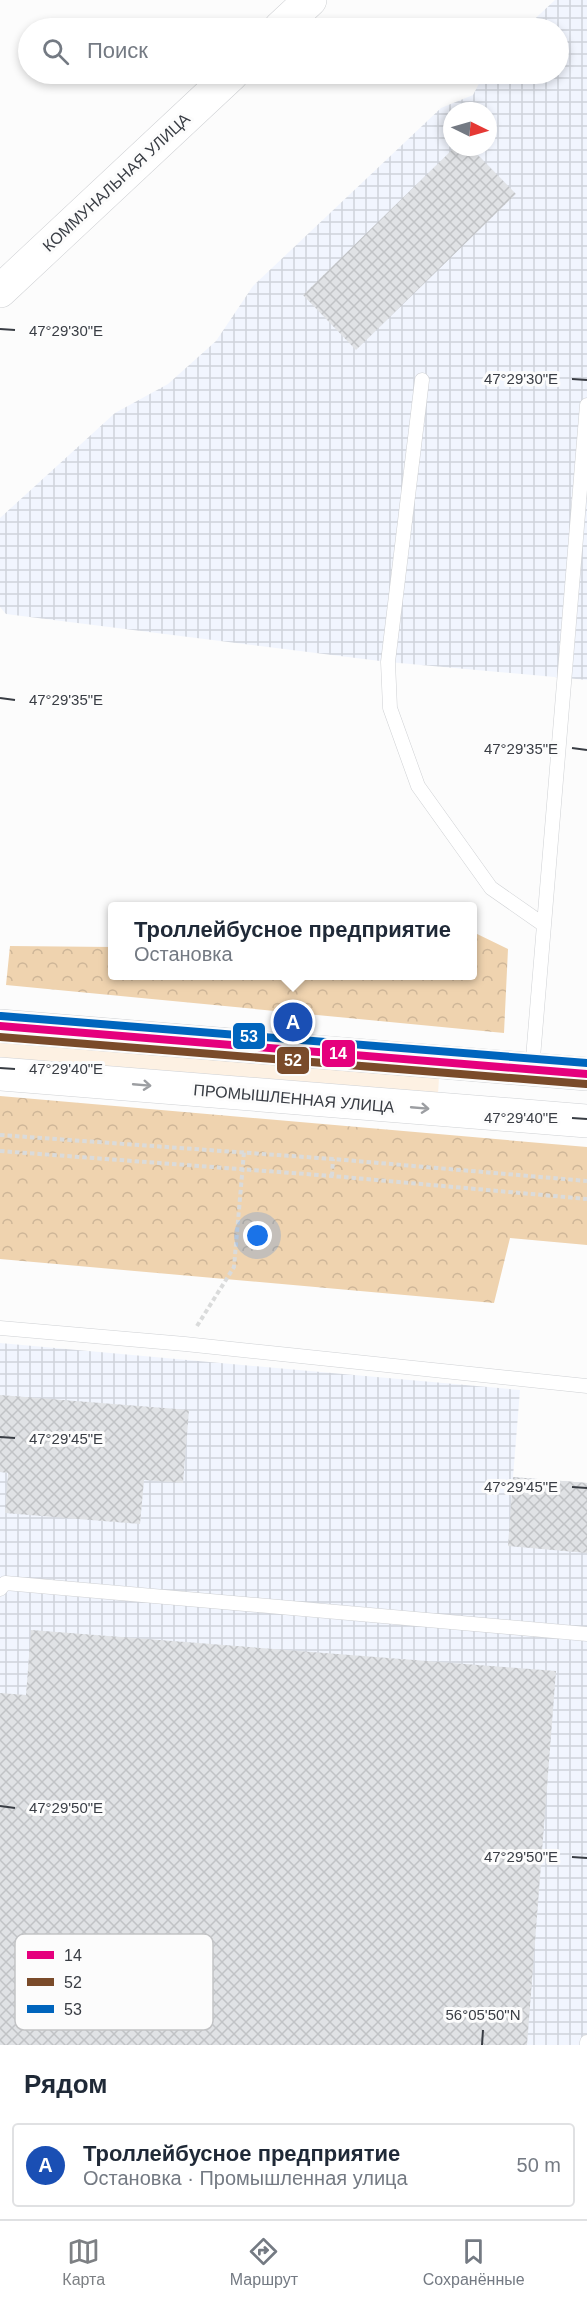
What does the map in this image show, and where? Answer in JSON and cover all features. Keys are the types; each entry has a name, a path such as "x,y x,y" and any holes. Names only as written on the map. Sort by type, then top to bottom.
{"main road":[{"path":"291,18 310,0"},
{"name":"КОММУНАЛЬНАЯ УЛИЦА","path":"0,291 221,84"},
{"path":"0,1026 587,1074"},
{"path":"529,1117 532,1070"},
{"name":"ПРОМЫШЛЕННАЯ УЛИЦА","path":"0,1074 587,1121"}],"lane":[{"path":"422,380 388,662 390,708 418,786 491,888 544,925"},
{"path":"532,1070 587,405"},
{"path":"0,1328 185,1344 587,1386"},
{"path":"0,1589 4,1583 587,1634"}],"path":[{"path":"0,1135 244,1152 587,1181"},
{"path":"0,1151 587,1198"},
{"path":"185,1344 234,1267 244,1152"},
{"path":"332,1176 333,1159"}],"shaded area":[{"path":"555,0 587,0 587,680 388,662 6,614 0,607 0,518 115,413 168,384 216,341 253,286 441,108 443,107 443,156 497,156 497,102 456,102 473,95 479,84 569,84 569,18 536,18"},
{"path":"0,1042 439,1078 438,1094 0,1059"},
{"path":"0,1343 520,1390 513,1477 587,1483 587,2045 0,2045"}],"green space":[{"path":"477,934 508,949 504,1033 6,985 10,946 108,947 108,980 477,980"},
{"path":"0,1096 587,1147 587,1245 510,1238 494,1303 0,1259"}],"building":[{"path":"446,156 479,156 516,194 356,350 303,295"},
{"path":"0,1395 189,1410 183,1483 144,1480 140,1524 5,1513 8,1473 0,1472"},
{"path":"513,1477 587,1483 587,1553 508,1546"},
{"path":"31,1630 556,1671 527,2045 0,2045 0,1693 26,1695"}],"transit line":[{"name":"53","path":"1,1016 587,1063"},
{"name":"14","path":"0,1026 587,1074"},
{"name":"52","path":"0,1037 586,1084"}],"place":[{"name":"Троллейбусное предприятие","path":"293,1022"}]}
